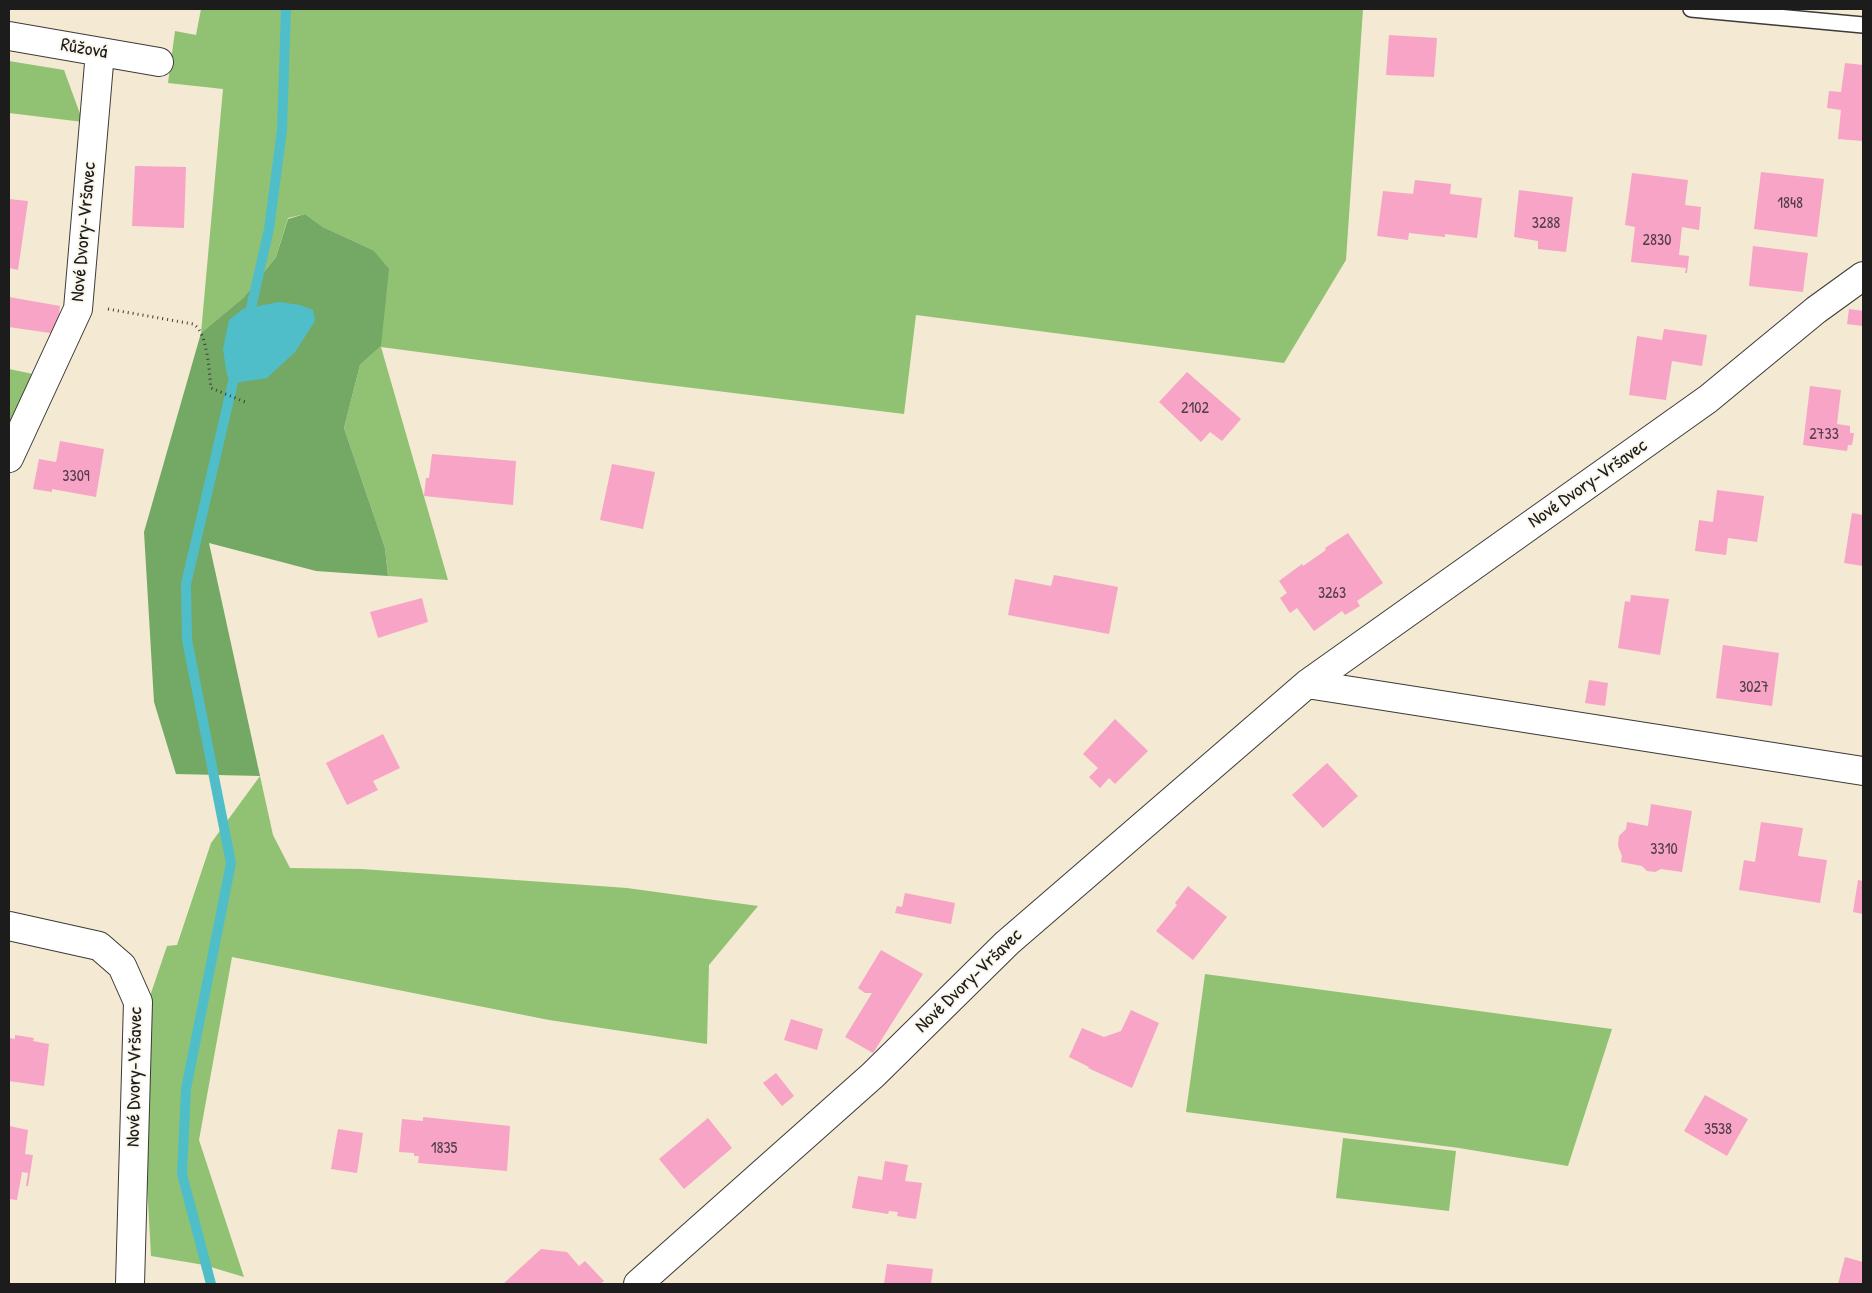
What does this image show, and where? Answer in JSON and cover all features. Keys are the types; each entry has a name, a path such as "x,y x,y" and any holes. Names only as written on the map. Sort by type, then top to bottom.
{"street":[{"name":"Růžová","path":"9,36 159,62"},
{"name":"Nové Dvory-Vršavec","path":"9,458 78,309 100,52"},
{"name":"Nové Dvory-Vršavec","path":"638,1284 873,1075 1006,943 1307,684 1708,399 1816,310 1863,276"},
{"path":"1307,684 1863,770"},
{"name":"Nové Dvory-Vršavec","path":"9,926 99,946 122,966 138,1002 130,1284"}],"lane":[{"path":"1691,9 1863,25"}],"path":[{"path":"78,304 193,324 198,327 204,338 211,388 245,402"}],"green space":[{"path":"201,9 1363,9 1346,260 1284,363 916,315 904,414 381,347 448,580 388,576 385,548 344,428 360,365 381,346 373,250 323,227 305,214 288,218 276,257 244,297 201,333 223,89 168,83 175,31 196,35"},
{"path":"9,61 64,70 83,122 9,113"},
{"path":"305,214 323,227 373,250 389,269 381,346 360,365 344,428 385,548 388,576 316,571 209,543 260,776 176,774 154,702 144,532 201,333 244,297 276,257 288,219"},
{"path":"9,369 38,375 9,442"},
{"path":"260,776 273,835 290,868 362,869 627,888 758,906 709,965 707,1044 549,1020 232,957 199,1140 244,1277 204,1265 151,1256 144,1131 148,1002 167,946 177,945 211,843"},
{"path":"1205,974 1612,1029 1568,1166 1459,1148 1186,1112"},
{"path":"1343,1138 1456,1151 1449,1211 1336,1198"}],"water":[{"path":"279,302 300,305 313,310 315,321 295,352 267,378 235,383 227,376 223,349 229,320 243,309"}],"building":[{"path":"1389,35 1437,38 1434,77 1386,75"},
{"path":"1845,63 1863,65 1863,141 1838,139 1841,110 1827,108 1829,91 1841,92"},
{"path":"135,166 186,167 184,228 132,226"},
{"path":"1761,172 1824,179 1817,237 1754,229"},
{"path":"1632,173 1688,180 1685,205 1701,207 1699,230 1682,227 1679,255 1689,256 1687,273 1685,273 1686,268 1631,262 1635,227 1625,225"},
{"path":"1415,180 1451,184 1450,194 1482,198 1477,238 1445,234 1445,237 1409,233 1408,240 1377,236 1383,191 1413,194"},
{"path":"1519,190 1573,197 1566,252 1538,249 1538,241 1514,237"},
{"path":"9,199 28,201 18,270 9,268"},
{"path":"1753,246 1808,253 1803,292 1749,286"},
{"path":"9,297 60,306 57,334 9,327"},
{"path":"1849,309 1863,311 1863,326 1847,324"},
{"path":"1664,329 1707,335 1702,366 1672,361 1666,400 1629,395 1637,336 1662,340"},
{"path":"1187,372 1241,419 1222,441 1210,432 1201,442 1159,402"},
{"path":"1810,386 1841,390 1837,424 1850,426 1850,433 1854,433 1852,445 1848,445 1847,451 1803,445"},
{"path":"60,441 104,449 96,497 52,489 52,492 33,489 39,459 56,462"},
{"path":"432,454 516,461 513,505 424,496 426,478 429,478"},
{"path":"612,464 655,472 643,529 600,520"},
{"path":"1717,490 1764,496 1757,542 1728,538 1726,555 1695,551 1699,520 1713,522"},
{"path":"1852,513 1863,515 1863,566 1844,563"},
{"path":"1348,533 1383,583 1357,601 1360,606 1345,615 1342,611 1314,631 1297,608 1290,613 1280,598 1287,593 1279,581"},
{"path":"1054,575 1118,587 1109,634 1008,615 1015,579 1051,586"},
{"path":"1631,595 1669,599 1660,655 1618,648 1625,601 1630,602"},
{"path":"422,598 428,622 378,638 370,612"},
{"path":"1723,645 1779,653 1772,706 1716,698"},
{"path":"1589,680 1608,683 1605,706 1585,703"},
{"path":"1115,719 1148,751 1115,784 1109,778 1100,788 1089,777 1098,768 1083,754"},
{"path":"383,734 400,768 373,781 378,790 347,805 326,763"},
{"path":"1327,763 1358,796 1323,828 1292,795"},
{"path":"1651,804 1692,811 1682,872 1661,869 1655,872 1647,871 1642,866 1621,862 1622,856 1618,846 1619,836 1626,829 1627,822 1648,826"},
{"path":"1761,822 1803,828 1798,856 1827,860 1820,903 1739,890 1744,860 1755,862"},
{"path":"1858,880 1863,881 1863,914 1853,912"},
{"path":"1188,886 1227,917 1193,960 1156,931 1177,905 1175,903"},
{"path":"905,893 955,903 951,924 895,913 897,906 902,907"},
{"path":"881,950 923,974 873,1053 845,1037 872,993 865,993 858,988"},
{"path":"1131,1010 1159,1023 1132,1088 1069,1057 1082,1028 1104,1037 1121,1031"},
{"path":"791,1019 823,1029 817,1050 784,1040"},
{"path":"15,1035 34,1038 33,1041 49,1044 44,1086 9,1081 9,1038 15,1039"},
{"path":"776,1073 794,1096 782,1106 763,1083"},
{"path":"1705,1095 1748,1119 1727,1156 1684,1131"},
{"path":"423,1117 510,1126 507,1171 418,1163 419,1156 414,1156 414,1153 399,1152 402,1119 423,1121"},
{"path":"708,1118 732,1148 684,1189 659,1159"},
{"path":"9,1126 28,1130 25,1154 33,1155 28,1186 26,1186 28,1173 22,1172 17,1200 9,1199"},
{"path":"338,1129 363,1133 357,1173 331,1169"},
{"path":"885,1161 908,1165 905,1181 922,1183 916,1219 897,1216 898,1212 889,1211 888,1214 852,1208 858,1176 882,1180"},
{"path":"541,1249 567,1252 579,1266 585,1261 604,1281 600,1284 503,1284"},
{"path":"1845,1257 1863,1262 1863,1284 1838,1284"},
{"path":"887,1264 933,1269 931,1284 884,1284"}],"waterway":[{"path":"248,321 269,229 282,130 286,9"},
{"path":"211,1284 182,1174 186,1089 231,863 187,640 186,584 236,369"}]}
